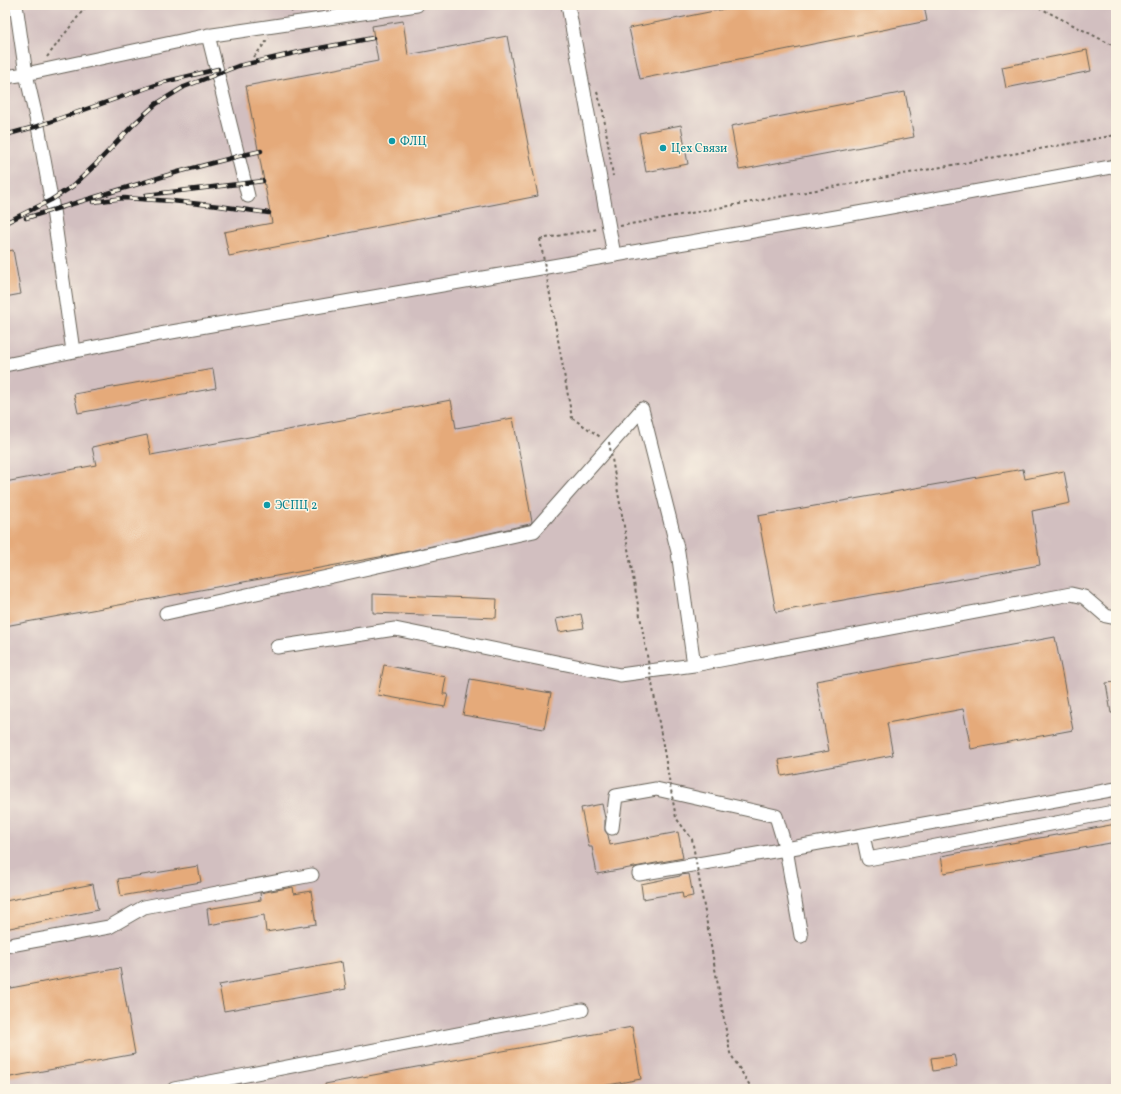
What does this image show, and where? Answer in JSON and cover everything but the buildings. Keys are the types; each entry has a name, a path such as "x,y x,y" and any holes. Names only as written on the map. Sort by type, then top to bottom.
{"street":[{"path":"16,5 30,73 53,210 72,351"},
{"path":"5,77 208,35 417,5"},
{"path":"568,5 614,255"},
{"path":"208,35 248,196"},
{"path":"5,365 176,332 851,215 1116,166"},
{"path":"166,613 534,531 642,409 678,552 694,665"},
{"path":"277,647 395,629 620,674 694,665 1072,594 1084,597 1106,616 1116,618"},
{"path":"612,828 616,796 656,789 776,816 786,849 801,936"},
{"path":"639,874 1116,789"},
{"path":"863,835 868,859 1108,813"},
{"path":"5,946 109,927 144,907 312,875"},
{"path":"174,1089 582,1010"}],"path":[{"path":"30,73 87,5"},
{"path":"1034,5 1116,47"},
{"path":"602,438 572,418 540,239 620,226 1116,135"},
{"path":"609,442 676,818 692,839 730,1053 752,1089"}],"shaded area":[{"path":"5,5 1116,5 1116,1089 5,1089"}],"railway":[{"path":"5,223 51,200 73,186 135,123 156,104 184,87 238,66 304,51 373,38"},
{"path":"5,135 38,126 164,82 218,69"},
{"path":"26,218 178,172 261,151"},
{"path":"146,195 263,181"},
{"path":"93,202 124,198 172,201 269,213"}],"place":[{"name":"ФЛЦ","path":"392,141"},
{"name":"Цех Связи","path":"663,148"},
{"name":"ЭСПЦ 2","path":"267,505"}]}
